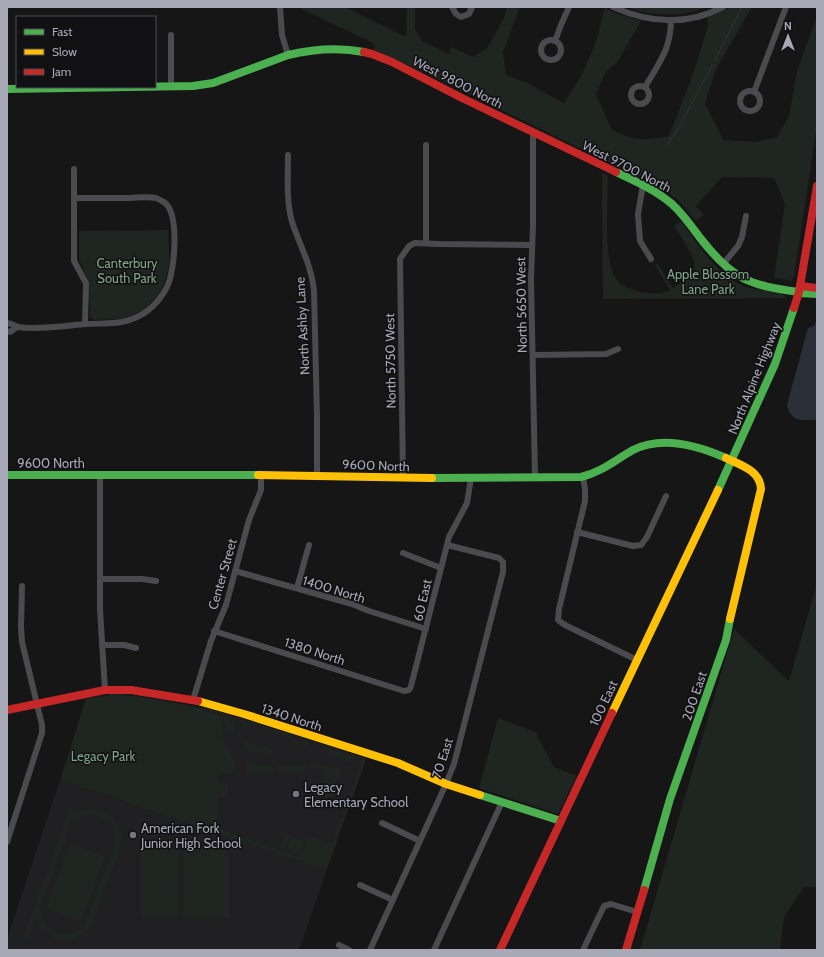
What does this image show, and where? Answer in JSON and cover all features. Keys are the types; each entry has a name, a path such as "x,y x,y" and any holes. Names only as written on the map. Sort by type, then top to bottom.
{"street":[{"path":"280,7 282,35 288,55"},
{"path":"452,7 456,14 461,17 469,14 472,7"},
{"path":"555,41 570,7"},
{"path":"613,7 637,16 671,20 687,19 704,15 723,7"},
{"path":"754,92 786,7"},
{"path":"645,86 668,46 671,35 671,20"},
{"path":"171,35 171,87"},
{"name":"West 9800 North","path":"156,87 193,86 213,83 288,55 314,50 329,49 357,51 372,54 392,62 533,132"},
{"name":"West 9800 North","path":"7,89 44,88"},
{"name":"West 9700 North","path":"533,132 643,185 666,198 675,206 713,254 739,277 750,282 799,290"},
{"name":"North 5650 West","path":"533,132 531,280 535,477"},
{"path":"426,145 426,243 532,245"},
{"name":"North Ashby Lane","path":"288,155 287,199 292,222 312,276 314,290 317,475"},
{"path":"74,169 74,261 86,283 85,324"},
{"path":"643,185 638,214 640,241 651,259"},
{"name":"North Alpine Highway","path":"730,464 776,364 799,290 815,212 817,186"},
{"path":"7,323 17,327 68,326 124,322 136,318 148,311 167,286 172,271 174,255 173,216 171,209 166,203 158,198 144,197 74,198"},
{"path":"723,264 738,246 742,237 746,216"},
{"name":"North 5750 West","path":"403,478 400,259 409,246 415,243 426,243"},
{"path":"799,290 817,288"},
{"path":"799,290 817,294"},
{"path":"7,332 10,332 17,327"},
{"path":"533,355 606,354 618,349"},
{"name":"9600 North","path":"7,475 204,474 262,476 317,475 403,478 583,477 598,473 610,467 643,445 679,443 702,448 730,464"},
{"name":"100 East","path":"500,950 730,464"},
{"name":"200 East","path":"626,950 670,799 726,640 731,613 761,492 761,481 758,476 730,464"},
{"path":"100,475 100,579 105,690"},
{"name":"Center Street","path":"193,700 214,630 226,605 249,520 261,490 262,476"},
{"path":"583,477 585,501 559,609 558,620 565,625 637,660"},
{"name":"60 East","path":"409,690 412,686 447,545 452,529 467,503 471,478"},
{"path":"577,532 633,546 641,545 647,537 666,496"},
{"path":"297,588 309,545"},
{"name":"70 East","path":"370,950 446,784 458,751 503,572 503,562 499,558 447,545"},
{"path":"403,553 441,568"},
{"name":"1400 North","path":"235,571 352,604 426,629"},
{"path":"100,579 142,579 156,581"},
{"path":"7,842 42,733 42,725 21,634 22,586"},
{"name":"1380 North","path":"214,630 404,691 409,690"},
{"path":"102,645 124,644 136,648"},
{"name":"1340 North","path":"7,710 105,690 131,690 193,700 244,714 398,763 446,784 561,821"},
{"path":"434,950 502,802"},
{"path":"382,823 420,841"},
{"path":"360,885 393,900"},
{"path":"583,950 604,906 607,904 615,905 637,912"},
{"path":"338,945 349,950"}],"shaded area":[{"path":"817,319 817,420 802,420 791,415 787,405 808,328 814,326"},
{"path":"154,699 214,710 366,758 299,950 7,950 7,939 60,780 124,802"}],"green space":[{"path":"298,7 345,7 406,37 407,7 415,7 415,30 422,41 449,54 451,47 473,57 487,48 503,20 507,7 520,7 503,52 506,75 527,83 564,103 581,76 595,45 605,8 618,14 641,21 618,61 605,73 596,94 612,130 633,138 652,139 669,136 692,77 708,26 707,18 731,7 752,7 716,69 705,103 723,140 755,142 777,137 789,116 797,72 817,15 817,126 794,277 790,282 789,280 774,278 785,204 774,178 722,177 696,206 704,215 696,221 678,200 660,187 417,69 373,50 375,44"},
{"path":"628,7 710,7 680,14 653,14"},
{"name":"Apple Blossom Lane Park","path":"602,173 608,176 607,228 609,256 611,268 615,277 620,283 633,290 641,292 656,294 667,292 670,290 655,265 657,263 673,288 693,274 695,262 674,226 681,221 708,258 734,281 743,286 773,292 787,298 603,299"},
{"name":"Canterbury South Park","path":"168,230 168,273 156,297 143,309 127,317 119,319 93,320 90,317 89,282 79,259 79,231"},
{"path":"817,583 817,887 804,887 784,917 780,950 640,950 734,629 789,681"},
{"name":"Legacy Park","path":"114,694 137,696 198,707 154,701 199,709 221,715 224,730 220,739 225,741 237,766 231,774 218,774 218,783 228,783 228,797 218,797 218,823 215,824 218,825 218,828 301,858 309,836 331,844 331,846 362,760 366,760 326,870 324,869 323,865 323,869 60,780 86,699"},
{"path":"223,716 236,720 233,734 228,732"},
{"path":"498,718 538,733 537,736 554,767 577,776 558,814 479,788"},
{"path":"245,721 294,735 296,737 246,722"},
{"path":"245,723 296,738 296,744 292,743 293,739 248,724 246,728 244,728"},
{"path":"242,740 273,750 273,754 257,754 246,750 243,747"},
{"path":"305,740 307,740 355,755 353,755"},
{"path":"305,742 355,757 351,762 327,754 328,750 308,743 306,747 304,747"},
{"path":"246,762 260,765 272,765 272,773 247,773"},
{"path":"309,764 327,765 342,769 332,797 324,797 324,769 310,769"},
{"path":"277,765 304,765 304,772 278,772"},
{"path":"70,806 76,808 74,814 94,809 109,815 115,820 119,827 121,834 121,846 93,923 87,931 79,937 72,940 63,940 48,934 41,928 36,919 28,940 23,938","holes":["91,815 97,816 106,821 112,828 115,844 85,924 78,930 70,933 56,933 45,923 41,906 70,826 80,817"]},
{"path":"284,833 290,836 285,849 279,847"},
{"path":"291,836 305,841 300,855 286,850"},
{"path":"70,843 105,856 81,922 46,909"},
{"path":"141,847 179,847 178,917 141,917"},
{"path":"184,847 229,847 229,918 183,918"}],"waterway":[{"path":"715,60 742,7"},
{"path":"666,147 680,125 712,66"}],"traffic: fast":[{"path":"156,87 193,86 213,83 297,53 336,49 364,52"},
{"path":"7,89 69,88"},
{"path":"616,172 638,182 672,204 684,216 712,253 733,272 754,283 767,287 799,292"},
{"path":"799,293 817,294"},
{"path":"718,490 775,364 794,308"},
{"path":"432,478 581,477 602,469 633,450 656,443 692,446 726,458"},
{"path":"7,475 258,475"},
{"path":"644,890 670,799 726,640 730,619"},
{"path":"480,795 561,821"}],"traffic: slow":[{"path":"726,458 743,466 753,473 760,482 761,489 730,619"},
{"path":"258,475 432,478"},
{"path":"612,713 718,490"},
{"path":"198,701 244,714 398,763 446,784 480,795"}],"traffic: jam":[{"path":"364,52 392,62 462,98 616,172"},
{"path":"794,308 799,292 817,186"},
{"path":"800,286 817,288"},
{"path":"7,710 105,690 131,690 198,701"},
{"path":"500,950 612,713"},
{"path":"626,950 644,890"}],"place":[{"name":"Legacy Elementary School","path":"296,794"},
{"name":"American Fork Junior High School","path":"133,835"}]}
